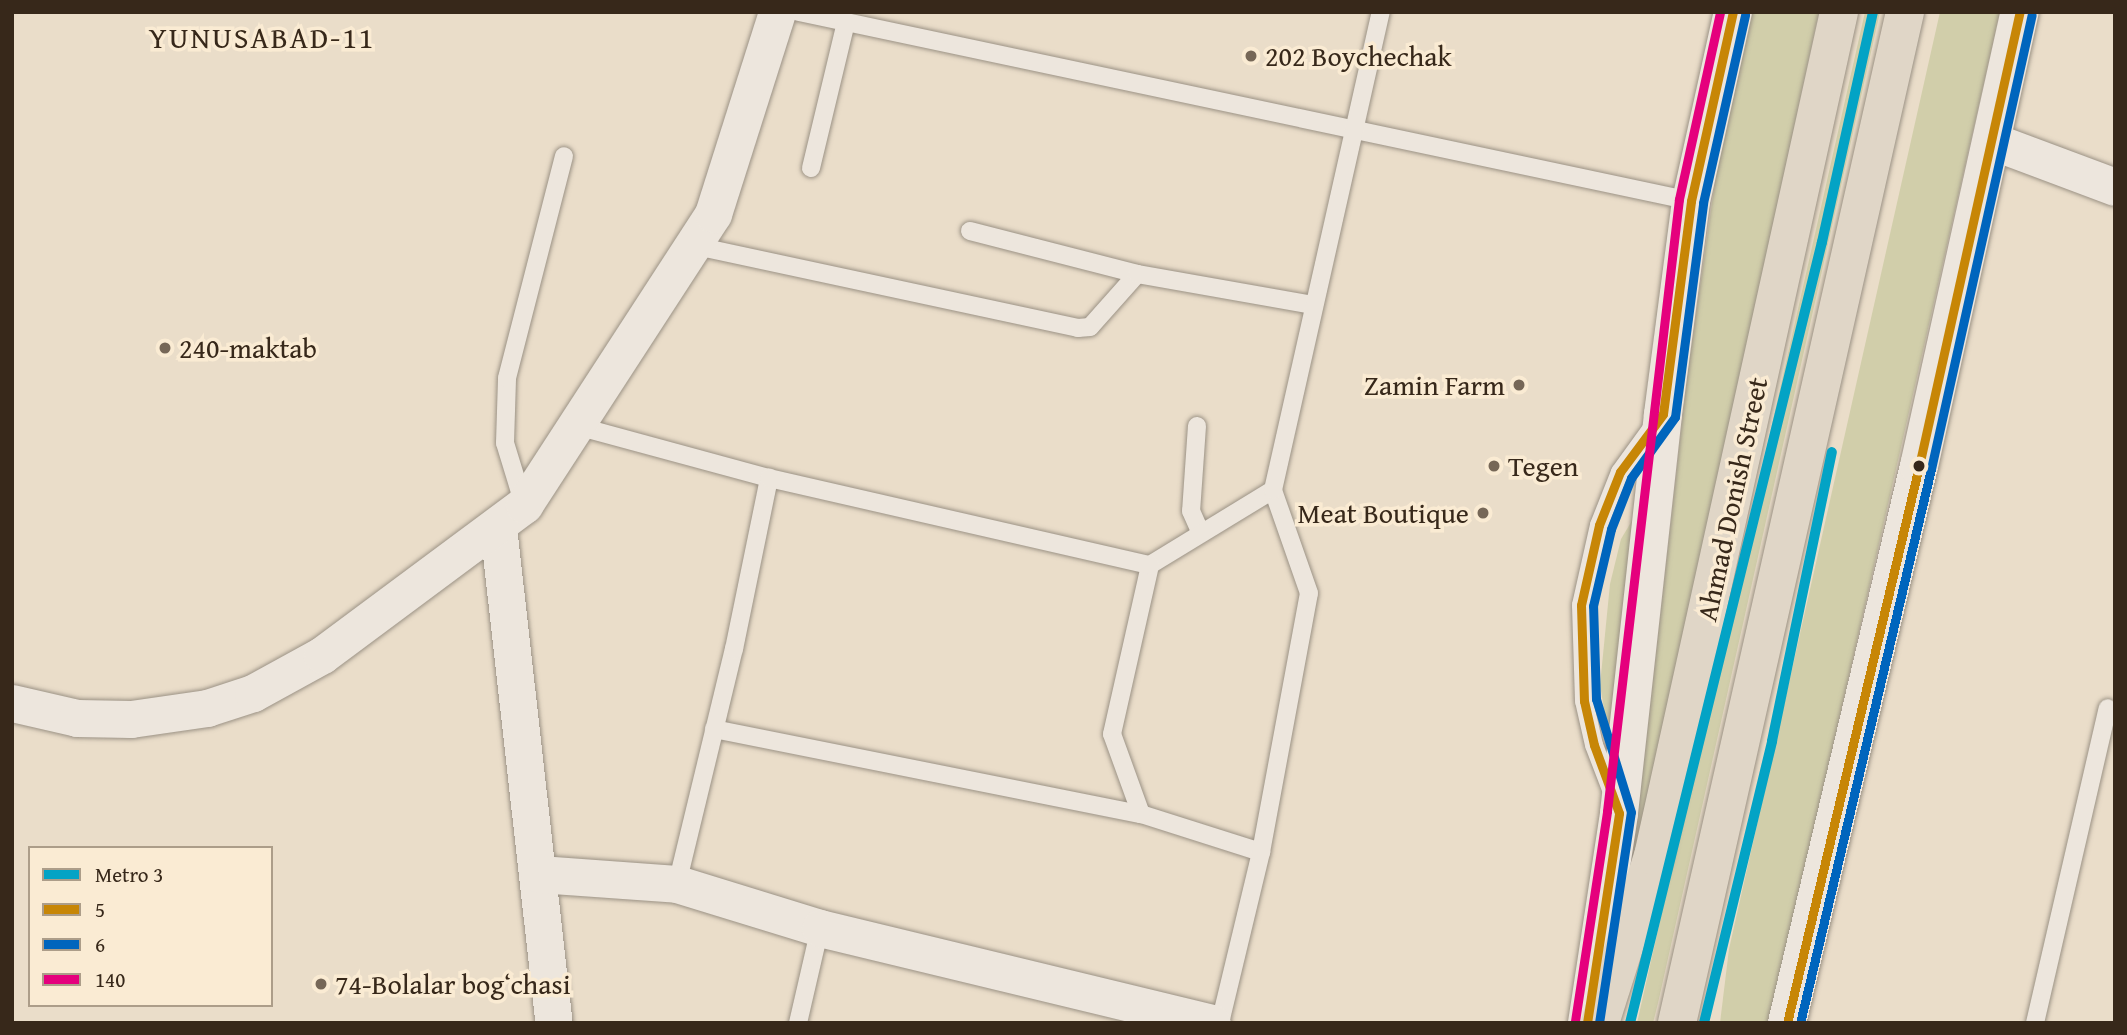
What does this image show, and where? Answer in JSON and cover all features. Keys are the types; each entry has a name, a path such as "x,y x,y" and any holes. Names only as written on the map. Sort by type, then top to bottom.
{"main road":[{"name":"Ahmad Donish Street","path":"1600,1023 1653,856 1839,12"},
{"path":"1678,1023 1905,12"}],"street":[{"path":"12,703 77,718 117,719 188,711 234,700 322,655 511,516 577,426 696,246 713,214 777,12"},
{"path":"1587,1023 1619,813 1662,414 1692,201 1733,12"},
{"path":"1787,1023 2020,12"},
{"path":"1992,141 2115,187"},
{"path":"511,516 539,874 554,1023"},
{"path":"539,874 677,884 820,928 1212,1023"}],"lane":[{"path":"799,12 1354,133 1692,201"},
{"path":"1220,1023 1261,852 1309,593 1272,490 1381,12"},
{"path":"811,168 846,22"},
{"path":"511,516 505,443 507,379 564,156"},
{"path":"970,231 1137,274 1313,305"},
{"path":"696,246 1078,328 1090,327 1137,274"},
{"path":"1619,813 1594,745 1584,701 1581,605 1599,524 1620,472 1662,414"},
{"path":"577,426 769,478 1150,565"},
{"path":"1197,426 1191,511 1200,531"},
{"path":"677,884 769,478"},
{"path":"1141,814 1112,734 1150,565 1200,531 1272,490"},
{"path":"2035,1023 2108,708"},
{"path":"714,729 1141,814 1261,852"},
{"path":"798,1023 820,928"}],"shaded area":[{"path":"1748,12 1819,12 1639,848 1634,848 1687,378 1723,126"},
{"path":"1865,12 1880,12 1658,1003 1653,1023 1637,1023"},
{"path":"1940,12 2000,12 1770,1023 1720,1023 1729,949"},
{"path":"1636,514 1611,750 1600,685 1610,584 1621,539"}],"metro line":[{"name":"3","path":"1630,1023 1822,242 1873,12"},
{"name":"3","path":"1704,1023 1772,741 1832,452"}],"transit line":[{"name":"140","path":"1575,1021 1607,811 1679,199 1720,12"},
{"name":"5","path":"1587,1023 1619,813 1594,745 1584,701 1581,605 1599,525 1620,472 1663,414 1691,201 1733,12"},
{"name":"5","path":"1787,1023 1919,466 2020,12"},
{"name":"6","path":"1599,1023 1631,812 1596,699 1593,606 1611,529 1631,478 1675,417 1703,203 1745,15"},
{"name":"6","path":"1800,1023 1931,469 2032,15"}],"place":[{"name":"202 Boychechak","path":"1251,56"},
{"name":"240-maktab","path":"165,348"},
{"name":"Zamin Farm","path":"1519,385"},
{"name":"Tegen","path":"1494,466"},
{"name":"Meat Boutique","path":"1483,513"},
{"name":"74-Bolalar bogʻchasi","path":"321,984"}],"district":[{"name":"YUNUSABAD-11","path":"262,37"}]}
